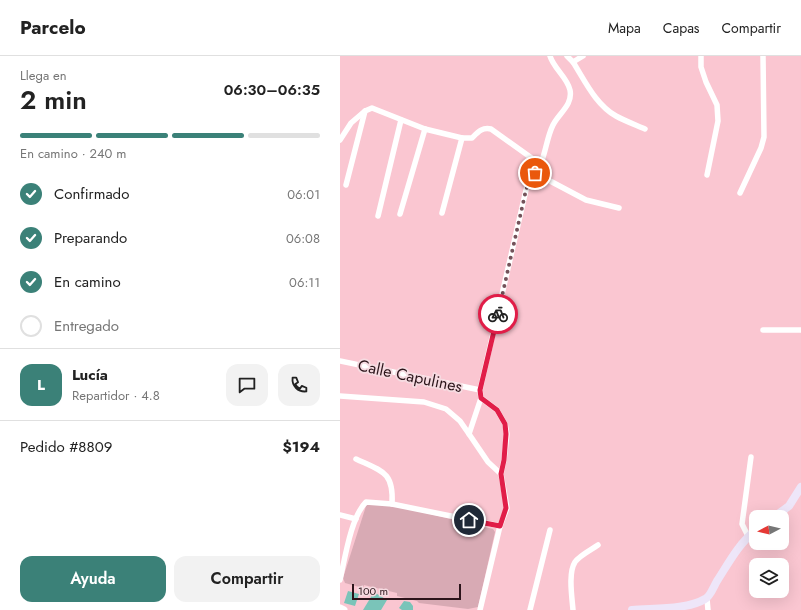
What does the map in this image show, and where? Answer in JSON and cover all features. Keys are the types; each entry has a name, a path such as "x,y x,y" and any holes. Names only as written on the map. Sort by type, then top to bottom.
{"main road":[{"path":"783,510 788,506 801,487"},
{"path":"632,610 681,606 707,599 729,562 748,536"}],"street":[{"name":"Calle Capulines","path":"480,610 500,526 506,508 501,474 504,460 506,434 505,424 497,410 481,398 480,390 526,190 530,179 540,164 554,125 566,108 570,96 570,89 566,81 550,56"},
{"path":"567,56 573,62 589,89 605,108 616,116 645,129"},
{"path":"573,62 583,56"},
{"path":"701,56 701,67 706,82 717,105 718,121 707,175"},
{"path":"740,193 762,148 764,137 764,56"},
{"path":"340,140 351,123 365,111 372,108 425,129 462,138 472,138 481,130 486,128 491,129 540,164"},
{"path":"346,185 365,111"},
{"path":"378,216 401,120"},
{"path":"400,214 425,129"},
{"path":"442,213 462,138"},
{"path":"535,173 586,200 619,208"},
{"path":"763,330 801,330"},
{"name":"Calle Capulines","path":"340,361 480,390"},
{"path":"340,396 424,402 446,409 460,421 488,462 501,474"},
{"path":"469,434 481,398"},
{"path":"748,536 742,524 751,457"},
{"path":"356,459 380,471 390,480 392,504"},
{"path":"340,580 356,519 361,508 366,502 392,504 500,526"},
{"path":"340,515 356,519"},
{"path":"530,610 550,530"},
{"path":"573,610 571,582 573,568 576,562 598,545"},
{"path":"707,599 708,610"},
{"path":"340,608 344,610"}],"shaded area":[{"path":"371,500 493,529 495,532 478,607 468,609 419,603 417,601 397,596 397,593 364,585 363,588 345,583 343,578 367,503"}],"building":[{"path":"348,591 359,594 355,606 344,603"},
{"path":"374,592 387,600 381,610 363,610"},
{"path":"404,601 410,602 413,606 413,610 402,610 399,608"}],"way so far":[{"path":"498,314 526,190 530,179 535,173"}],"route":[{"path":"469,520 500,526 506,508 501,474 504,460 506,434 505,424 500,413 481,398 480,390 498,314"}]}
